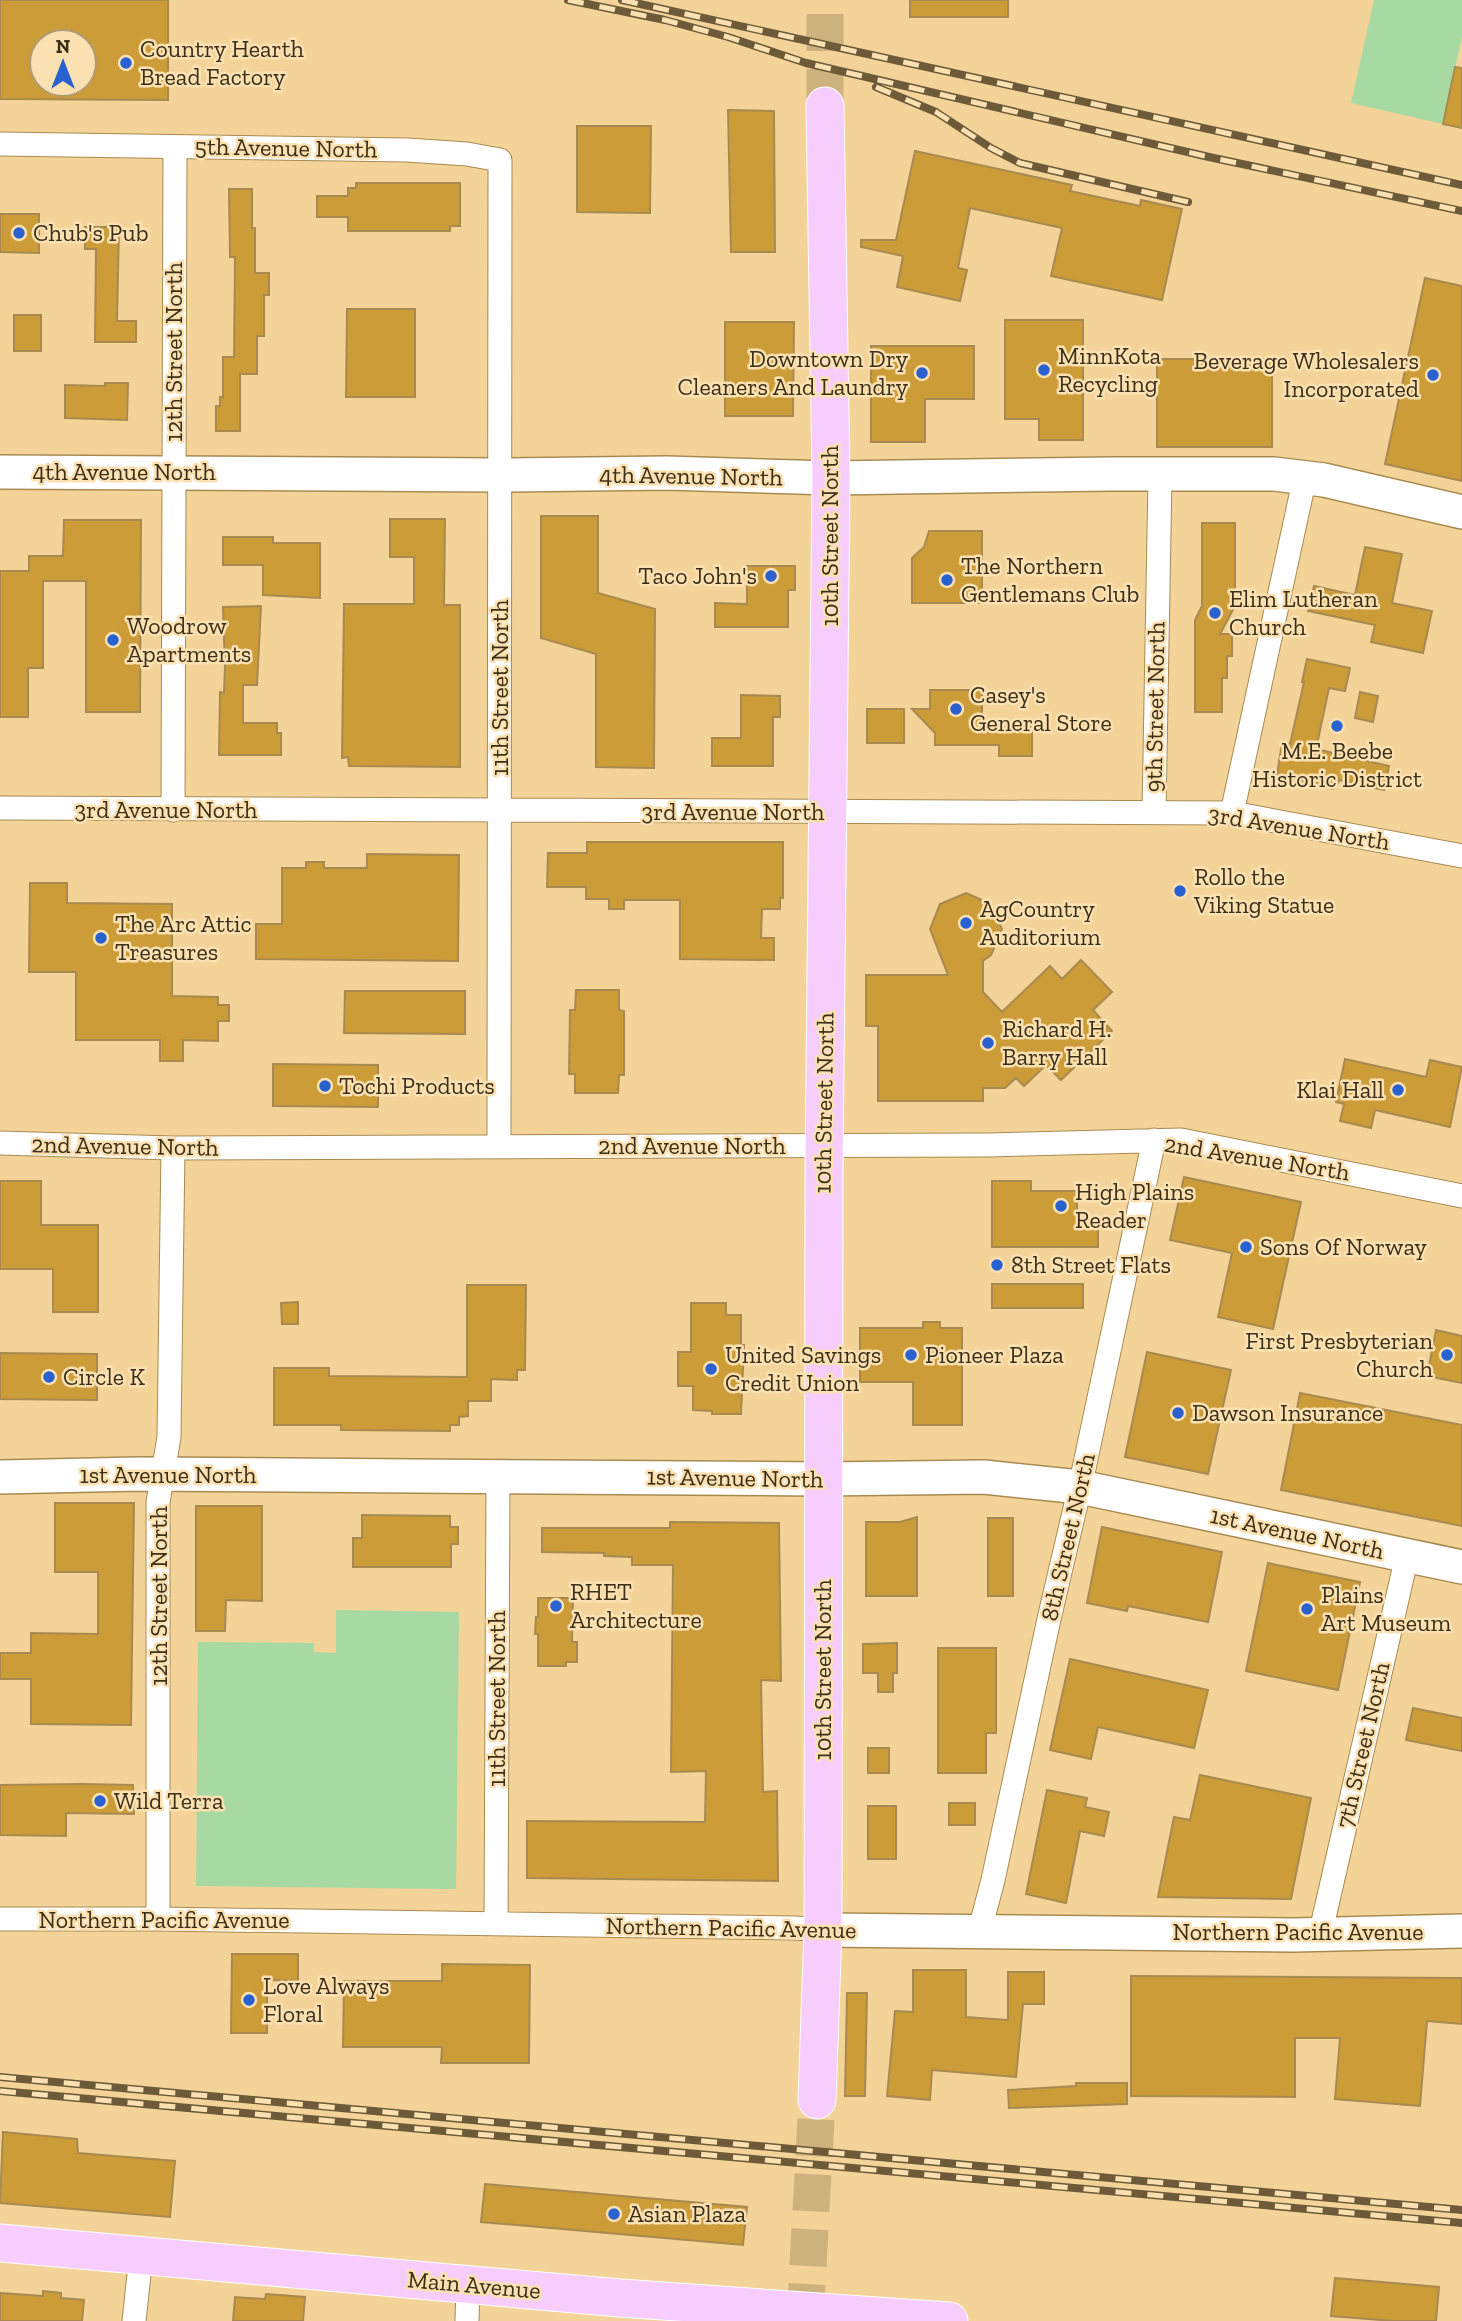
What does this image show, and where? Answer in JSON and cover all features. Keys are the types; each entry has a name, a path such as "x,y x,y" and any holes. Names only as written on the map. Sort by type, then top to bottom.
{"main road":[{"name":"10th Street North","path":"817,2100 823,1930 824,1145 831,478 825,106"},
{"name":"Main Avenue","path":"0,2243 837,2316 949,2321"}],"street":[{"name":"5th Avenue North","path":"0,145 467,153 500,160 500,230"},
{"name":"12th Street North","path":"173,810 175,147"},
{"name":"11th Street North","path":"499,1147 500,230"},
{"name":"4th Avenue North","path":"0,472 500,475 667,473 831,478 1274,474 1305,477 1462,512"},
{"name":"9th Street North","path":"1154,812 1160,476"},
{"path":"1232,813 1305,477"},
{"name":"3rd Avenue North","path":"0,808 1232,813 1462,856"},
{"name":"8th Street North","path":"979,1933 1080,1487 1154,1140"},
{"name":"2nd Avenue North","path":"0,1143 173,1148 824,1145 1181,1140 1462,1196"},
{"name":"12th Street North","path":"158,1919 158,1503 169,1437 173,1148"},
{"name":"1st Avenue North","path":"0,1477 164,1474 823,1479 984,1477 1080,1487 1462,1567"},
{"name":"11th Street North","path":"496,1924 498,1475"},
{"name":"7th Street North","path":"1320,1935 1407,1556"},
{"name":"Northern Pacific Avenue","path":"0,1919 795,1928 979,1933 1320,1935 1462,1931"},
{"path":"134,2321 141,2256"},
{"path":"467,2321 468,2284"}],"green space":[{"path":"1374,0 1462,0 1462,37 1443,124 1351,103"},
{"path":"336,1610 459,1612 456,1889 196,1886 198,1642 314,1643 314,1652 336,1653"}],"building":[{"name":"Country Hearth Bread Factory","path":"0,0 168,0 168,100 0,99"},
{"path":"910,0 1008,0 1008,17 910,17"},
{"path":"1455,67 1462,68 1462,128 1443,124"},
{"path":"728,110 774,111 775,252 731,252"},
{"path":"577,126 651,126 650,213 577,212"},
{"path":"915,151 1072,185 1070,191 1140,206 1141,200 1182,209 1162,300 1051,276 1062,228 970,208 958,268 967,270 960,301 897,287 903,256 861,247 861,240 896,240"},
{"path":"356,183 460,183 460,226 450,226 450,231 348,231 348,217 317,217 317,196 348,196 348,188 356,188"},
{"path":"229,189 252,189 255,273 269,273 269,295 264,295 264,336 257,336 257,374 240,374 240,431 216,431 216,406 220,406 220,397 223,397 223,357 234,357 235,257 230,257"},
{"name":"Chub's Pub","path":"0,214 39,214 39,253 0,252"},
{"path":"85,227 119,227 117,321 136,321 136,342 95,342 96,249 85,249"},
{"name":"Beverage Wholesalers Incorporated","path":"1425,278 1462,286 1462,481 1385,464"},
{"path":"347,309 415,309 415,397 346,397"},
{"path":"14,315 41,315 41,351 14,351"},
{"name":"MinnKota Recycling","path":"1005,320 1083,320 1083,440 1039,440 1039,419 1005,419"},
{"path":"725,322 794,322 793,416 725,416"},
{"name":"Downtown Dry Cleaners And Laundry","path":"871,346 974,346 974,399 925,399 925,442 871,442"},
{"name":"MinnKota Recycling","path":"1157,359 1272,359 1272,447 1157,447"},
{"path":"105,383 128,383 127,420 65,418 65,385 105,386"},
{"path":"541,516 598,516 598,593 655,609 654,768 596,767 596,654 541,638"},
{"path":"390,519 445,519 444,605 460,605 460,767 349,766 348,757 342,758 344,604 414,604 414,557 390,557"},
{"name":"Woodrow Apartments","path":"64,520 141,520 140,712 86,712 86,581 43,581 43,668 28,668 28,717 0,717 0,571 29,571 29,556 63,556"},
{"name":"Elim Lutheran Church","path":"1202,523 1235,523 1235,606 1220,634 1232,634 1232,656 1227,656 1227,678 1222,678 1222,712 1195,712 1195,620 1202,606"},
{"name":"The Northern Gentlemans Club","path":"929,531 982,531 982,603 912,603 912,558 924,547"},
{"path":"223,537 273,537 273,543 320,543 320,598 263,595 263,565 223,565"},
{"path":"1365,547 1402,554 1392,603 1432,611 1423,653 1371,642 1375,625 1308,611 1314,586 1355,595"},
{"path":"747,566 795,566 795,590 788,590 788,627 715,627 715,603 747,604"},
{"path":"261,606 257,685 243,685 243,723 277,723 277,733 281,733 281,755 219,755 220,692 224,693 225,667 223,607"},
{"path":"1307,659 1350,668 1345,691 1329,688 1316,749 1389,766 1384,790 1339,780 1333,789 1277,775 1282,743 1290,744"},
{"name":"Casey's General Store","path":"930,690 982,690 982,727 1032,727 1032,756 999,756 999,745 935,745 935,733 912,709 930,709"},
{"path":"1360,692 1378,696 1373,722 1355,718"},
{"path":"741,695 780,696 780,717 773,717 773,766 712,766 712,738 741,738"},
{"name":"Casey's General Store","path":"867,709 904,709 904,743 867,743"},
{"path":"587,842 783,842 783,898 780,898 780,909 762,909 761,938 774,938 774,960 680,959 680,900 624,900 624,909 609,909 609,899 586,899 586,887 547,887 548,853 587,853"},
{"path":"367,854 459,855 458,961 256,959 256,924 282,924 282,868 306,868 306,862 324,862 324,868 367,868"},
{"path":"30,883 67,883 67,903 172,904 172,996 218,997 218,1005 229,1005 229,1021 218,1021 218,1041 183,1040 183,1061 160,1061 160,1040 76,1040 76,972 29,972"},
{"name":"Richard H. Barry Hall","path":"966,893 991,904 1002,929 991,955 983,961 983,992 1002,1012 1050,966 1062,979 1081,960 1112,992 1093,1010 1112,1031 1061,1080 1046,1065 1024,1086 1016,1078 1005,1088 983,1088 983,1101 878,1101 878,1026 866,1026 866,975 948,975 930,929 940,904"},
{"path":"576,990 619,990 619,1010 624,1011 624,1075 619,1075 618,1093 575,1093 575,1074 569,1074 570,1010 575,1010"},
{"path":"345,991 465,991 465,1034 344,1033"},
{"name":"Klai Hall","path":"1345,1059 1426,1077 1430,1060 1462,1067 1450,1127 1375,1110 1371,1128 1340,1121 1344,1104 1336,1102"},
{"name":"Tochi Products","path":"273,1064 378,1065 378,1107 273,1106"},
{"name":"Sons Of Norway","path":"1184,1177 1301,1202 1273,1329 1218,1317 1232,1253 1170,1240"},
{"path":"0,1181 41,1181 41,1225 98,1225 98,1312 53,1312 53,1269 0,1269"},
{"path":"992,1181 1031,1181 1031,1191 1077,1191 1077,1224 1098,1224 1098,1247 992,1247"},
{"path":"992,1284 1083,1284 1083,1308 992,1308"},
{"path":"467,1285 526,1285 525,1370 517,1370 517,1380 491,1379 491,1401 468,1401 468,1416 459,1417 459,1425 450,1425 450,1431 341,1430 341,1425 274,1425 274,1368 329,1368 329,1376 467,1377"},
{"path":"298,1302 298,1324 282,1324 281,1303"},
{"name":"United Savings Credit Union","path":"691,1303 726,1303 726,1315 741,1315 741,1345 744,1345 741,1414 712,1414 712,1411 693,1410 693,1386 678,1386 678,1352 691,1352"},
{"name":"Pioneer Plaza","path":"923,1322 940,1322 940,1328 962,1328 962,1425 913,1425 913,1382 860,1382 860,1328 923,1328"},
{"name":"First Presbyterian Church","path":"1436,1330 1462,1336 1462,1383 1427,1376"},
{"name":"Dawson Insurance","path":"1147,1352 1231,1370 1208,1474 1125,1457"},
{"name":"Circle K","path":"0,1353 97,1354 97,1400 0,1399"},
{"path":"1300,1393 1462,1425 1462,1526 1281,1490"},
{"path":"55,1503 134,1503 131,1725 31,1724 31,1679 0,1679 0,1653 31,1653 31,1633 98,1634 98,1572 55,1572"},
{"path":"196,1506 262,1506 262,1601 226,1600 225,1631 196,1631"},
{"path":"362,1515 450,1516 450,1527 458,1527 458,1544 451,1544 451,1567 353,1567 353,1538 362,1538"},
{"path":"917,1517 917,1596 866,1596 866,1522 900,1522"},
{"path":"988,1518 1013,1518 1013,1596 988,1596"},
{"path":"670,1522 779,1523 781,1681 761,1680 763,1792 777,1791 778,1881 527,1878 527,1821 705,1822 706,1771 671,1772 673,1565 632,1565 632,1557 604,1556 604,1553 542,1552 542,1528 670,1528"},
{"path":"1102,1527 1222,1552 1208,1622 1128,1606 1127,1611 1087,1603"},
{"name":"Plains Art Museum","path":"1268,1563 1360,1582 1338,1690 1246,1671"},
{"path":"538,1598 573,1598 572,1642 577,1642 577,1662 566,1662 566,1666 538,1666 538,1634 535,1634"},
{"path":"897,1643 897,1673 893,1673 893,1692 878,1692 878,1673 863,1673 863,1644"},
{"path":"938,1648 996,1648 996,1733 986,1733 986,1773 938,1773"},
{"path":"1070,1659 1208,1690 1194,1748 1098,1727 1091,1759 1050,1750"},
{"path":"1413,1708 1462,1718 1462,1751 1406,1740"},
{"path":"868,1748 889,1748 889,1773 868,1773"},
{"path":"1200,1775 1311,1798 1291,1899 1158,1897 1174,1817 1190,1820"},
{"path":"0,1785 133,1785 134,1814 66,1813 66,1836 0,1835"},
{"path":"1047,1790 1087,1798 1085,1807 1109,1812 1104,1836 1080,1831 1066,1903 1026,1894"},
{"path":"949,1803 975,1803 975,1825 949,1825"},
{"path":"868,1806 896,1806 896,1859 868,1859"},
{"name":"Love Always Floral","path":"232,1954 298,1954 298,1981 267,1980 267,2033 231,2033"},
{"path":"442,1964 530,1965 529,2063 441,2063 442,2047 343,2047 344,1981 442,1981"},
{"path":"913,1970 966,1970 966,2017 1008,2020 1008,1972 1044,1972 1044,2004 1023,2004 1016,2077 932,2070 930,2100 887,2096 895,2011 913,2012"},
{"path":"1131,1976 1462,1978 1462,2024 1427,2021 1420,2106 1335,2099 1340,2038 1295,2038 1295,2097 1131,2096"},
{"path":"847,1993 867,1993 865,2096 845,2096"},
{"path":"1076,2083 1127,2083 1127,2104 1009,2108 1008,2090 1076,2086"},
{"path":"3,2132 77,2139 78,2153 175,2161 170,2217 0,2203"},
{"name":"Asian Plaza","path":"485,2184 747,2207 743,2245 481,2222"},
{"path":"1335,2278 1439,2287 1436,2321 1331,2316"},
{"path":"43,2291 61,2293 61,2298 84,2300 82,2321 0,2321 0,2293 43,2296"},
{"path":"266,2294 305,2297 303,2321 233,2321 235,2297 265,2299"}],"tunnel":[{"path":"825,0 825,106"},
{"path":"805,2321 817,2100"}],"railway":[{"path":"568,0 665,20 728,37 806,63 1209,157 1462,211"},
{"path":"622,0 1462,185"},
{"path":"876,87 936,112 991,148 1020,163 1188,202"},
{"path":"0,2077 1462,2210"},
{"path":"0,2091 1462,2223"}],"place":[{"name":"Country Hearth Bread Factory","path":"126,63"},
{"name":"Chub's Pub","path":"19,233"},
{"name":"MinnKota Recycling","path":"1044,370"},
{"name":"Downtown Dry Cleaners And Laundry","path":"922,373"},
{"name":"Beverage Wholesalers Incorporated","path":"1433,375"},
{"name":"Taco John's","path":"771,576"},
{"name":"The Northern Gentlemans Club","path":"947,580"},
{"name":"Elim Lutheran Church","path":"1215,613"},
{"name":"Woodrow Apartments","path":"113,640"},
{"name":"Casey's General Store","path":"956,709"},
{"name":"M.E. Beebe Historic District","path":"1337,726"},
{"name":"Rollo the Viking Statue","path":"1180,891"},
{"name":"AgCountry Auditorium","path":"966,923"},
{"name":"The Arc Attic Treasures","path":"101,938"},
{"name":"Richard H. Barry Hall","path":"988,1043"},
{"name":"Tochi Products","path":"325,1086"},
{"name":"Klai Hall","path":"1398,1090"},
{"name":"High Plains Reader","path":"1061,1206"},
{"name":"Sons Of Norway","path":"1246,1247"},
{"name":"8th Street Flats","path":"997,1265"},
{"name":"Pioneer Plaza","path":"911,1355"},
{"name":"First Presbyterian Church","path":"1447,1355"},
{"name":"United Savings Credit Union","path":"711,1369"},
{"name":"Circle K","path":"49,1377"},
{"name":"Dawson Insurance","path":"1178,1413"},
{"name":"RHET Architecture","path":"556,1606"},
{"name":"Plains Art Museum","path":"1307,1609"},
{"name":"Wild Terra","path":"100,1801"},
{"name":"Love Always Floral","path":"249,2000"},
{"name":"Asian Plaza","path":"614,2214"}]}
